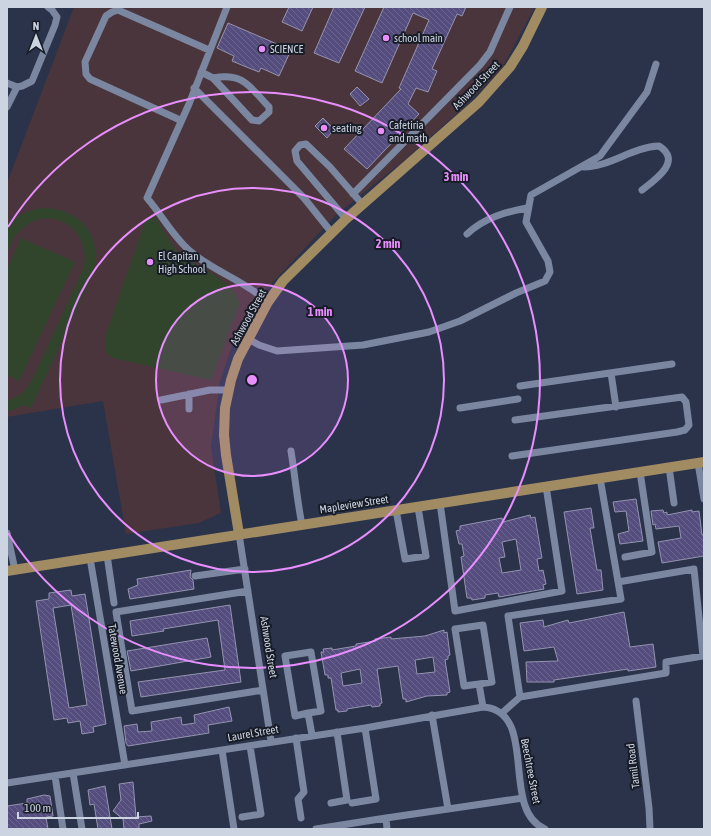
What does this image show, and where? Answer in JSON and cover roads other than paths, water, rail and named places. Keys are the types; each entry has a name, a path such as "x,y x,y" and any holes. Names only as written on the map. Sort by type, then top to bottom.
{"main road":[{"name":"Ashwood Street","path":"239,534 224,435 229,390 238,359 268,302 283,281 332,233 478,102 510,67 523,46 542,7"},
{"name":"Mapleview Street","path":"11,570 701,462"}],"street":[{"path":"7,83 17,87 32,81 57,17 48,7"},
{"path":"227,7 189,104 180,120 147,198 160,213 175,236 192,253 258,293 268,302"},
{"path":"353,194 480,65 490,52 510,7"},
{"path":"180,120 90,79 86,74 85,62 106,16 118,10 209,50"},
{"path":"248,339 259,345 277,351 363,345 428,332 460,321 516,293 545,281 550,272 548,261 526,222 527,208 531,195 600,156 646,92 656,64"},
{"path":"201,72 213,78 252,120 259,121 269,112 269,107 240,78 229,76 213,78"},
{"path":"7,107 17,87"},
{"path":"194,88 304,198 332,233"},
{"path":"346,220 297,161 295,151 300,145 306,144 330,167 363,205"},
{"path":"582,167 600,165 637,150 659,146 666,150 668,157 667,166 661,175 642,190"},
{"path":"467,234 475,226 489,218 527,208"},
{"path":"520,386 672,364"},
{"path":"610,373 616,407"},
{"path":"161,400 210,390 229,390"},
{"path":"189,394 189,409"},
{"path":"512,456 685,430 690,425 686,402 682,398 515,420"},
{"path":"460,408 518,399"},
{"path":"291,451 297,489 297,501 302,525"},
{"path":"701,462 704,499"},
{"path":"669,467 674,503"},
{"path":"625,557 652,552 640,472"},
{"path":"520,697 508,616 621,599 600,478"},
{"path":"440,503 455,611 562,591 546,486"},
{"path":"396,510 405,559 426,556 418,507"},
{"path":"7,533 11,570"},
{"name":"Ashwood Street","path":"239,534 271,741"},
{"path":"106,555 114,603"},
{"name":"Tatewood Avenue","path":"90,558 125,765"},
{"path":"195,576 245,569"},
{"path":"502,713 520,697 666,673 666,662 704,656 694,569 618,582"},
{"path":"248,590 116,612 132,710 264,690"},
{"path":"483,625 492,682 479,684 464,686 455,629 483,625"},
{"path":"311,652 321,711 308,713 295,716 286,656 311,652"},
{"path":"479,684 483,707"},
{"name":"Tamil Road","path":"636,701 649,808 650,829"},
{"name":"Laurel Street","path":"7,783 250,746 271,741 365,728 483,707 494,708 502,713"},
{"path":"308,713 312,735"},
{"name":"Beechtree Street","path":"502,713 511,725 523,798 534,821 545,829"},
{"path":"432,715 448,809"},
{"path":"352,803 376,799 365,728"},
{"path":"331,803 347,800 337,732"},
{"path":"296,738 304,792 298,799 301,818"},
{"path":"242,817 261,814 250,746"},
{"path":"222,750 234,829"},
{"path":"73,773 82,829"},
{"path":"55,776 64,829"},
{"path":"316,829 523,798"},
{"path":"386,818 388,829"}],"place":[{"name":"school main","path":"386,38"},
{"name":"SCIENCE","path":"262,49"},
{"name":"seating","path":"324,128"},
{"name":"Cafetiria and math","path":"381,131"},
{"name":"El Capitan High School","path":"150,262"}]}
